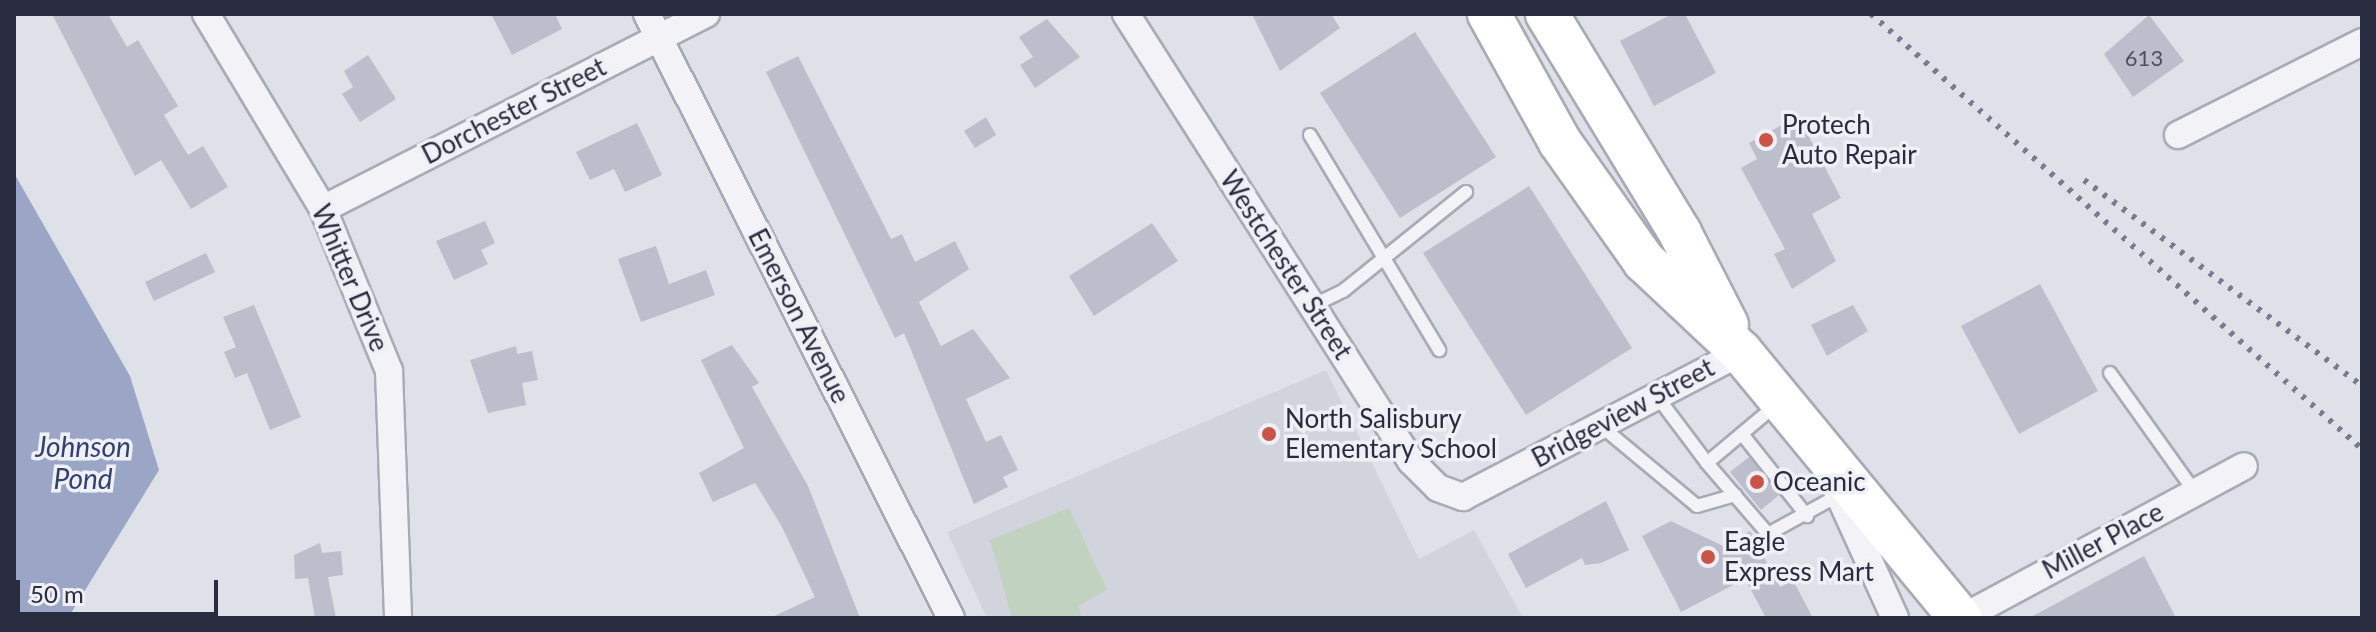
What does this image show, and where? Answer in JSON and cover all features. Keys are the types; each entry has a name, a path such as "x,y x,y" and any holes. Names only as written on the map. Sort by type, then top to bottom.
{"main road":[{"path":"1489,14 1560,142 1644,261 1741,352 1961,618"},
{"path":"1547,14 1680,233 1741,352"}],"street":[{"name":"Whitter Drive","path":"206,14 323,209 389,371 398,618"},
{"name":"Dorchester Street","path":"323,209 653,25 706,14"},
{"name":"Westchester Street","path":"1126,14 1411,461 1438,488 1463,497"},
{"name":"Emerson Avenue","path":"653,25 951,618"},
{"path":"2178,135 2362,42"},
{"name":"Bridgeview Street","path":"1463,497 1741,352"},
{"path":"1815,441 1895,618"},
{"name":"Miller Place","path":"1961,618 2244,466"}],"lane":[{"path":"1310,135 1439,350"},
{"path":"1312,306 1343,291 1383,255 1466,192"},
{"path":"2110,373 2195,492"},
{"path":"1656,395 1707,463 1768,534 1807,516 1839,495"},
{"path":"1707,463 1782,401"},
{"path":"1600,425 1697,506 1735,495"},
{"path":"1742,434 1807,516"}],"shaded area":[{"name":"North Salisbury Elementary School","path":"1326,370 1419,559 1474,530 1523,618 987,618 947,532"}],"green space":[{"path":"1069,508 1107,590 1078,606 1082,618 1012,618 990,540"}],"water":[{"name":"Johnson Pond","path":"14,173 130,376 159,470 68,618 14,618"}],"building":[{"path":"52,14 108,14 127,47 138,40 178,106 164,115 188,155 203,146 228,187 191,209 161,160 135,176"},
{"path":"491,14 555,14 562,29 512,55"},
{"path":"1252,14 1331,14 1340,28 1280,71"},
{"path":"1672,14 1685,14 1716,73 1654,106 1620,41"},
{"path":"2149,15 2184,61 2133,97 2104,54"},
{"path":"1047,19 1080,57 1035,88 1020,65 1033,57 1019,37"},
{"path":"1415,32 1496,157 1400,218 1320,93"},
{"path":"368,55 396,99 360,122 342,94 353,87 344,71"},
{"path":"798,56 891,239 902,234 915,262 955,241 969,269 919,302 941,346 973,329 1010,378 966,399 986,442 1001,435 1018,470 1003,477 1008,487 974,504 904,333 895,338 766,72"},
{"path":"1798,116 1841,198 1812,214 1836,261 1792,289 1774,254 1785,249 1741,168 1757,159 1749,143"},
{"path":"986,117 996,135 975,148 964,131"},
{"path":"637,123 662,175 625,192 614,169 590,180 576,152"},
{"path":"1529,186 1632,348 1526,415 1423,253"},
{"path":"485,221 495,243 481,250 488,264 454,280 436,241"},
{"path":"1152,223 1178,261 1094,316 1069,276"},
{"path":"656,246 669,284 706,270 715,295 641,322 618,259"},
{"path":"206,253 215,272 154,301 145,282"},
{"path":"2040,284 2098,391 2019,434 1961,326"},
{"path":"254,305 301,417 270,430 247,373 235,378 224,352 236,347 223,317"},
{"path":"1853,305 1868,331 1827,356 1811,325"},
{"path":"732,345 759,383 752,387 808,486 860,618 770,618 815,597 781,525 755,483 713,502 699,473 744,448 701,360"},
{"path":"516,346 517,354 532,351 538,380 522,383 526,405 488,413 470,360"},
{"name":"Oceanic","path":"1749,457 1779,495 1761,510 1730,472"},
{"path":"1606,501 1629,550 1601,563 1585,565 1582,558 1526,588 1508,554"},
{"name":"Eagle Express Mart","path":"1671,521 1723,546 1750,531 1780,587 1793,580 1813,618 1766,618 1745,579 1681,612 1642,536"},
{"path":"320,543 322,553 341,551 343,575 328,577 336,618 315,618 308,578 295,579 294,555"},
{"path":"2144,556 2176,618 2029,618"}],"railway":[{"path":"1871,14 2362,449"},
{"path":"2084,180 2362,386"}],"place":[{"name":"Protech Auto Repair","path":"1766,140"},
{"name":"North Salisbury Elementary School","path":"1269,434"},
{"name":"Oceanic","path":"1757,482"},
{"name":"Eagle Express Mart","path":"1708,557"}]}
